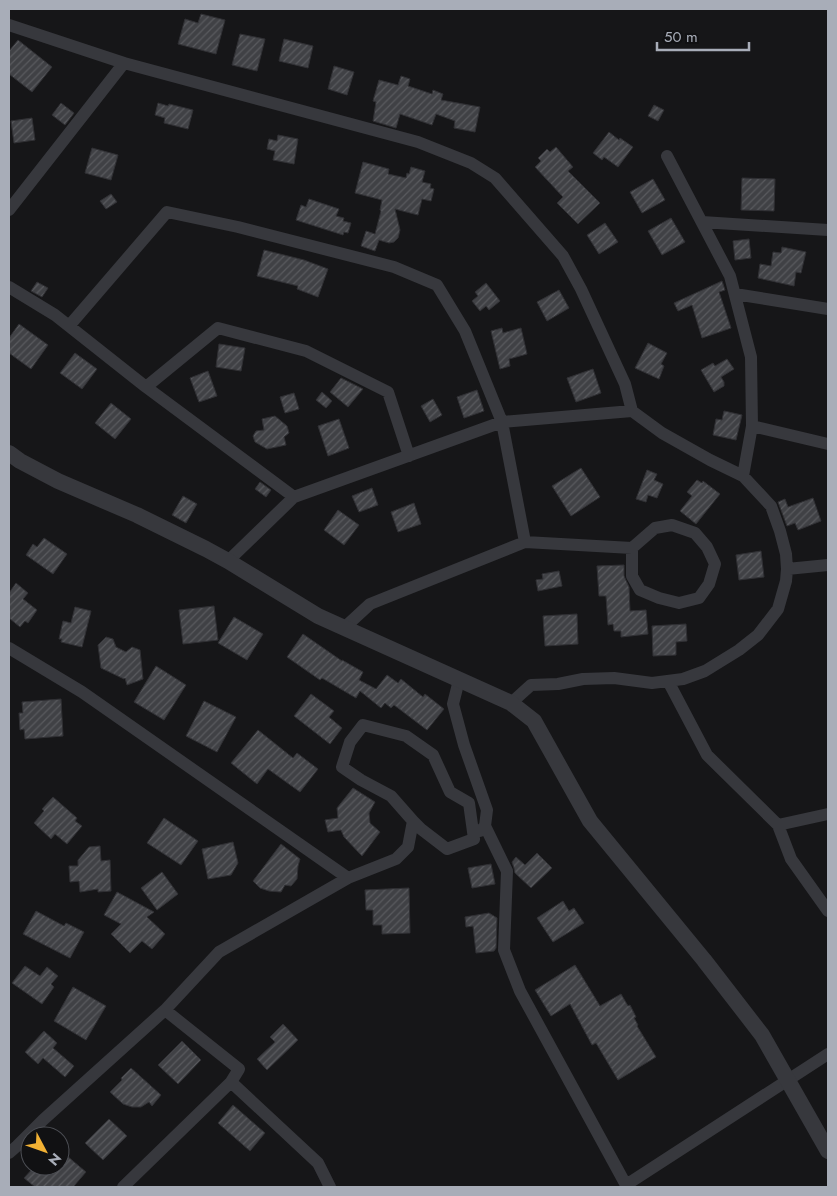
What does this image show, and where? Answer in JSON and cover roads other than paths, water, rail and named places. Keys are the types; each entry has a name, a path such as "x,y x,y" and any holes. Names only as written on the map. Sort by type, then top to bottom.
{"street":[{"path":"9,25 124,63 418,142 471,163 495,178 563,256 581,289 621,375 632,411 662,433 743,476 770,506 780,531 786,554 786,580 778,608 758,635 739,650 705,672 683,679 652,683 614,678 583,679 558,684 531,685 511,703"},
{"path":"9,210 124,63"},
{"path":"667,156 730,276 751,357 752,426 743,476"},
{"path":"69,326 168,212 238,227 394,267 437,285 465,332 502,422 525,542"},
{"path":"702,222 828,230"},
{"path":"9,287 55,315 146,387 294,497"},
{"path":"735,294 828,309"},
{"path":"146,387 218,328 227,330 306,351 388,392 410,456"},
{"path":"228,561 294,497 502,422 632,411"},
{"path":"752,426 828,444"},
{"path":"9,452 20,461 58,481 137,515 228,561 318,616 511,703 534,721 590,821 704,960 762,1036 828,1151"},
{"path":"344,628 370,604 525,542 632,548 655,528 672,525 695,533 707,547 715,564 709,584 699,598 680,603 659,598 640,590 632,576 632,548"},
{"path":"787,569 828,565"},
{"path":"9,648 82,692 348,878"},
{"path":"459,680 453,704 464,745 487,810 485,826 474,839 447,849 421,829 391,796 361,780 342,767 350,742 363,725 406,736 433,755 450,792 469,803 474,839"},
{"path":"668,681 707,755 778,825 792,859 828,911"},
{"path":"778,825 828,814"},
{"path":"9,1153 165,1010 219,952 348,878 396,858 408,847 413,821"},
{"path":"485,826 507,871 504,950 520,991 625,1186 828,1054"},
{"path":"123,1187 231,1082 239,1069 165,1010"},
{"path":"231,1082 318,1163 330,1187"}]}
